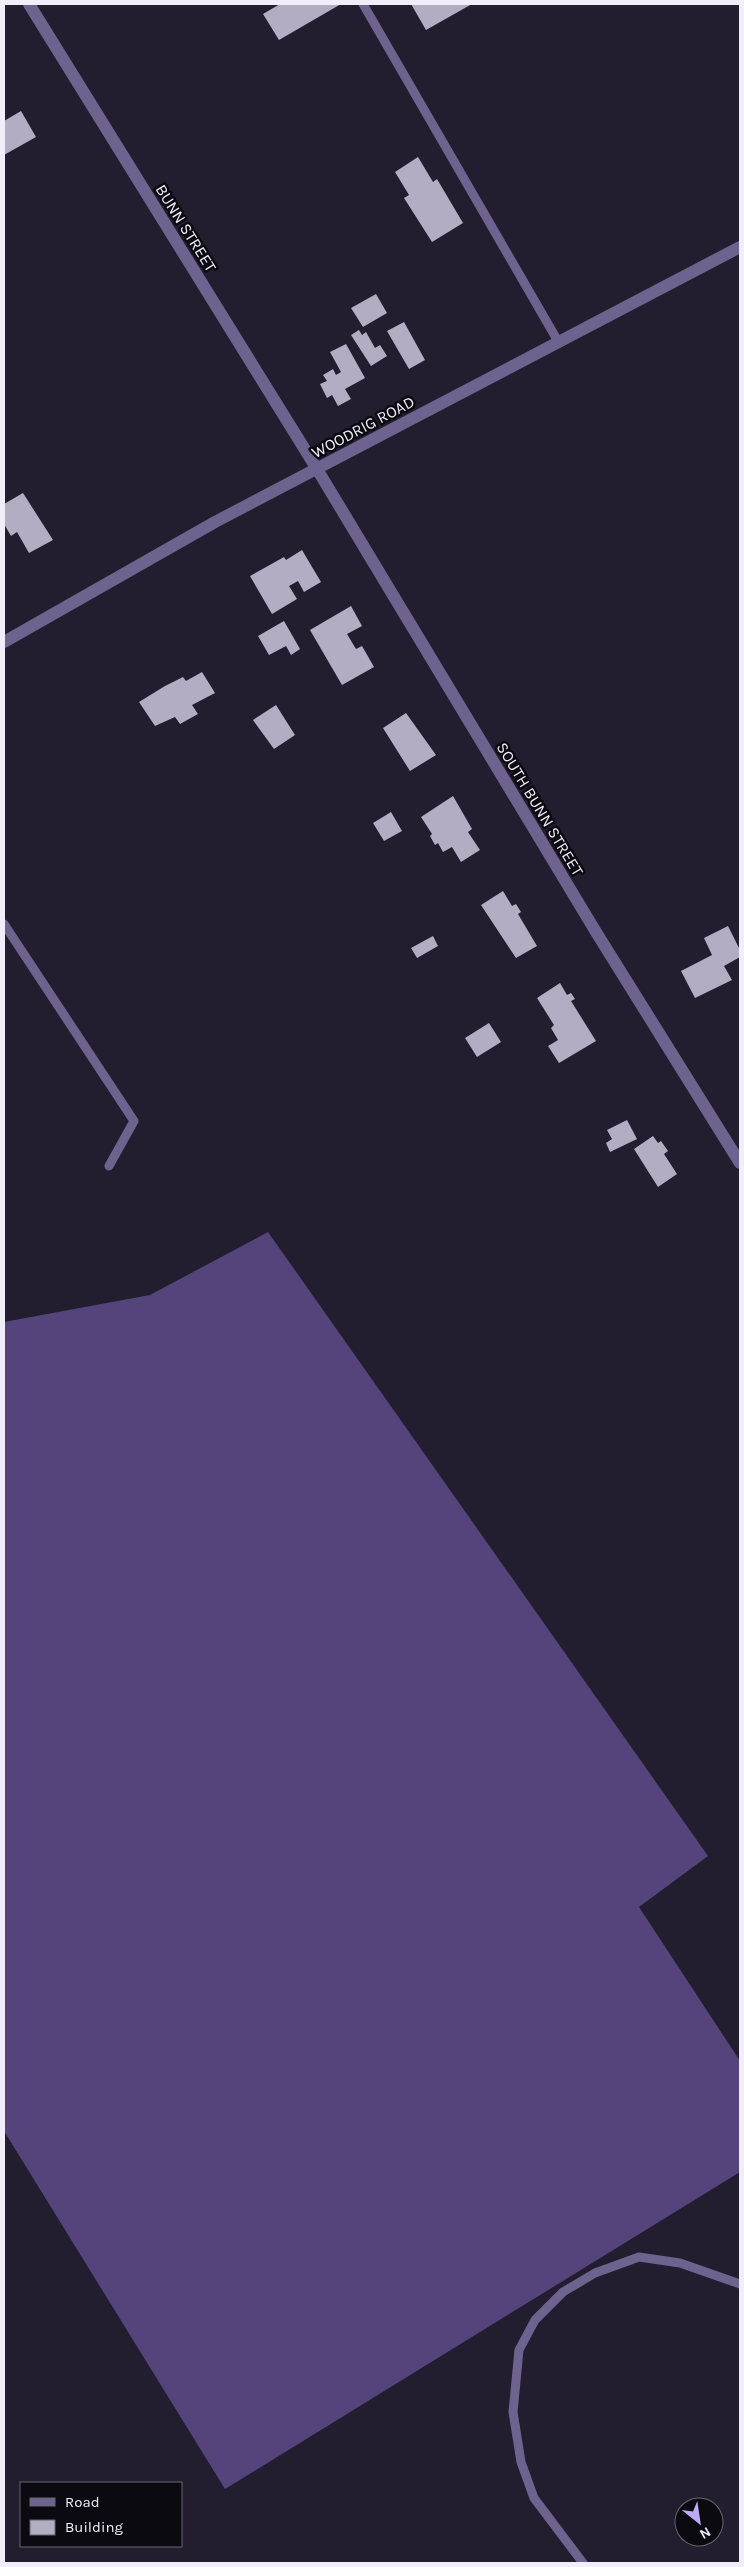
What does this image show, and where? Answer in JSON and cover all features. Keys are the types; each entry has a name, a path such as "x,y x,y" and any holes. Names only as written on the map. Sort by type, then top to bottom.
{"street":[{"name":"BUNN STREET","path":"29,4 317,469"},
{"name":"WOODRIG ROAD","path":"4,642 215,522 740,247"},
{"name":"SOUTH BUNN STREET","path":"317,469 596,932 740,1162"}],"lane":[{"path":"363,4 559,343"},
{"path":"4,924 134,1121 109,1166"},
{"path":"584,2563 534,2498 521,2462 513,2412 518,2358 519,2350 535,2320 563,2292 595,2273 639,2257 680,2263 740,2284"}],"shaded area":[{"path":"268,1232 708,1856 639,1907 740,2061 740,2172 225,2489 4,2131 4,1322 150,1295"}],"building":[{"path":"280,4 341,4 279,40 263,14"},
{"path":"411,4 472,4 426,30"},
{"path":"21,111 36,137 4,155 4,121"},
{"path":"418,157 433,182 437,179 463,223 432,242 404,198 409,195 395,172"},
{"path":"376,294 387,313 363,327 351,308"},
{"path":"404,322 425,360 409,369 387,331"},
{"path":"359,330 362,335 366,332 375,348 380,345 387,356 371,366 351,335"},
{"path":"346,344 365,378 345,389 351,399 338,406 332,395 327,398 320,384 327,381 323,375 333,369 336,375 341,372 330,352"},
{"path":"23,493 53,540 29,553 17,532 11,536 4,524 4,504"},
{"path":"302,550 321,582 304,592 298,581 289,586 297,599 272,614 250,576 284,557 286,560"},
{"path":"351,606 362,626 347,634 356,649 362,646 374,667 342,685 310,630"},
{"path":"284,621 300,649 291,655 286,646 269,655 258,636"},
{"path":"202,672 215,693 192,705 198,714 180,724 175,717 155,726 139,702 183,677 186,681"},
{"path":"276,705 295,735 274,749 253,720"},
{"path":"406,713 436,755 410,771 383,728"},
{"path":"453,796 472,829 468,832 480,850 461,862 452,847 443,852 438,843 435,845 430,836 432,834 421,817"},
{"path":"391,812 402,831 384,841 373,823"},
{"path":"503,891 512,906 516,904 521,912 518,914 537,946 516,958 481,905"},
{"path":"728,926 740,950 740,957 724,966 732,980 695,998 681,971 712,955 704,938"},
{"path":"433,936 438,946 417,958 411,948"},
{"path":"560,983 567,995 571,993 575,999 571,1001 596,1041 559,1063 548,1046 558,1040 551,1028 554,1025 537,998"},
{"path":"489,1023 501,1042 477,1057 465,1038"},
{"path":"627,1120 637,1139 610,1152 606,1143 612,1139 607,1130"},
{"path":"653,1136 658,1143 661,1141 668,1151 664,1154 677,1174 658,1187 634,1149"}]}
